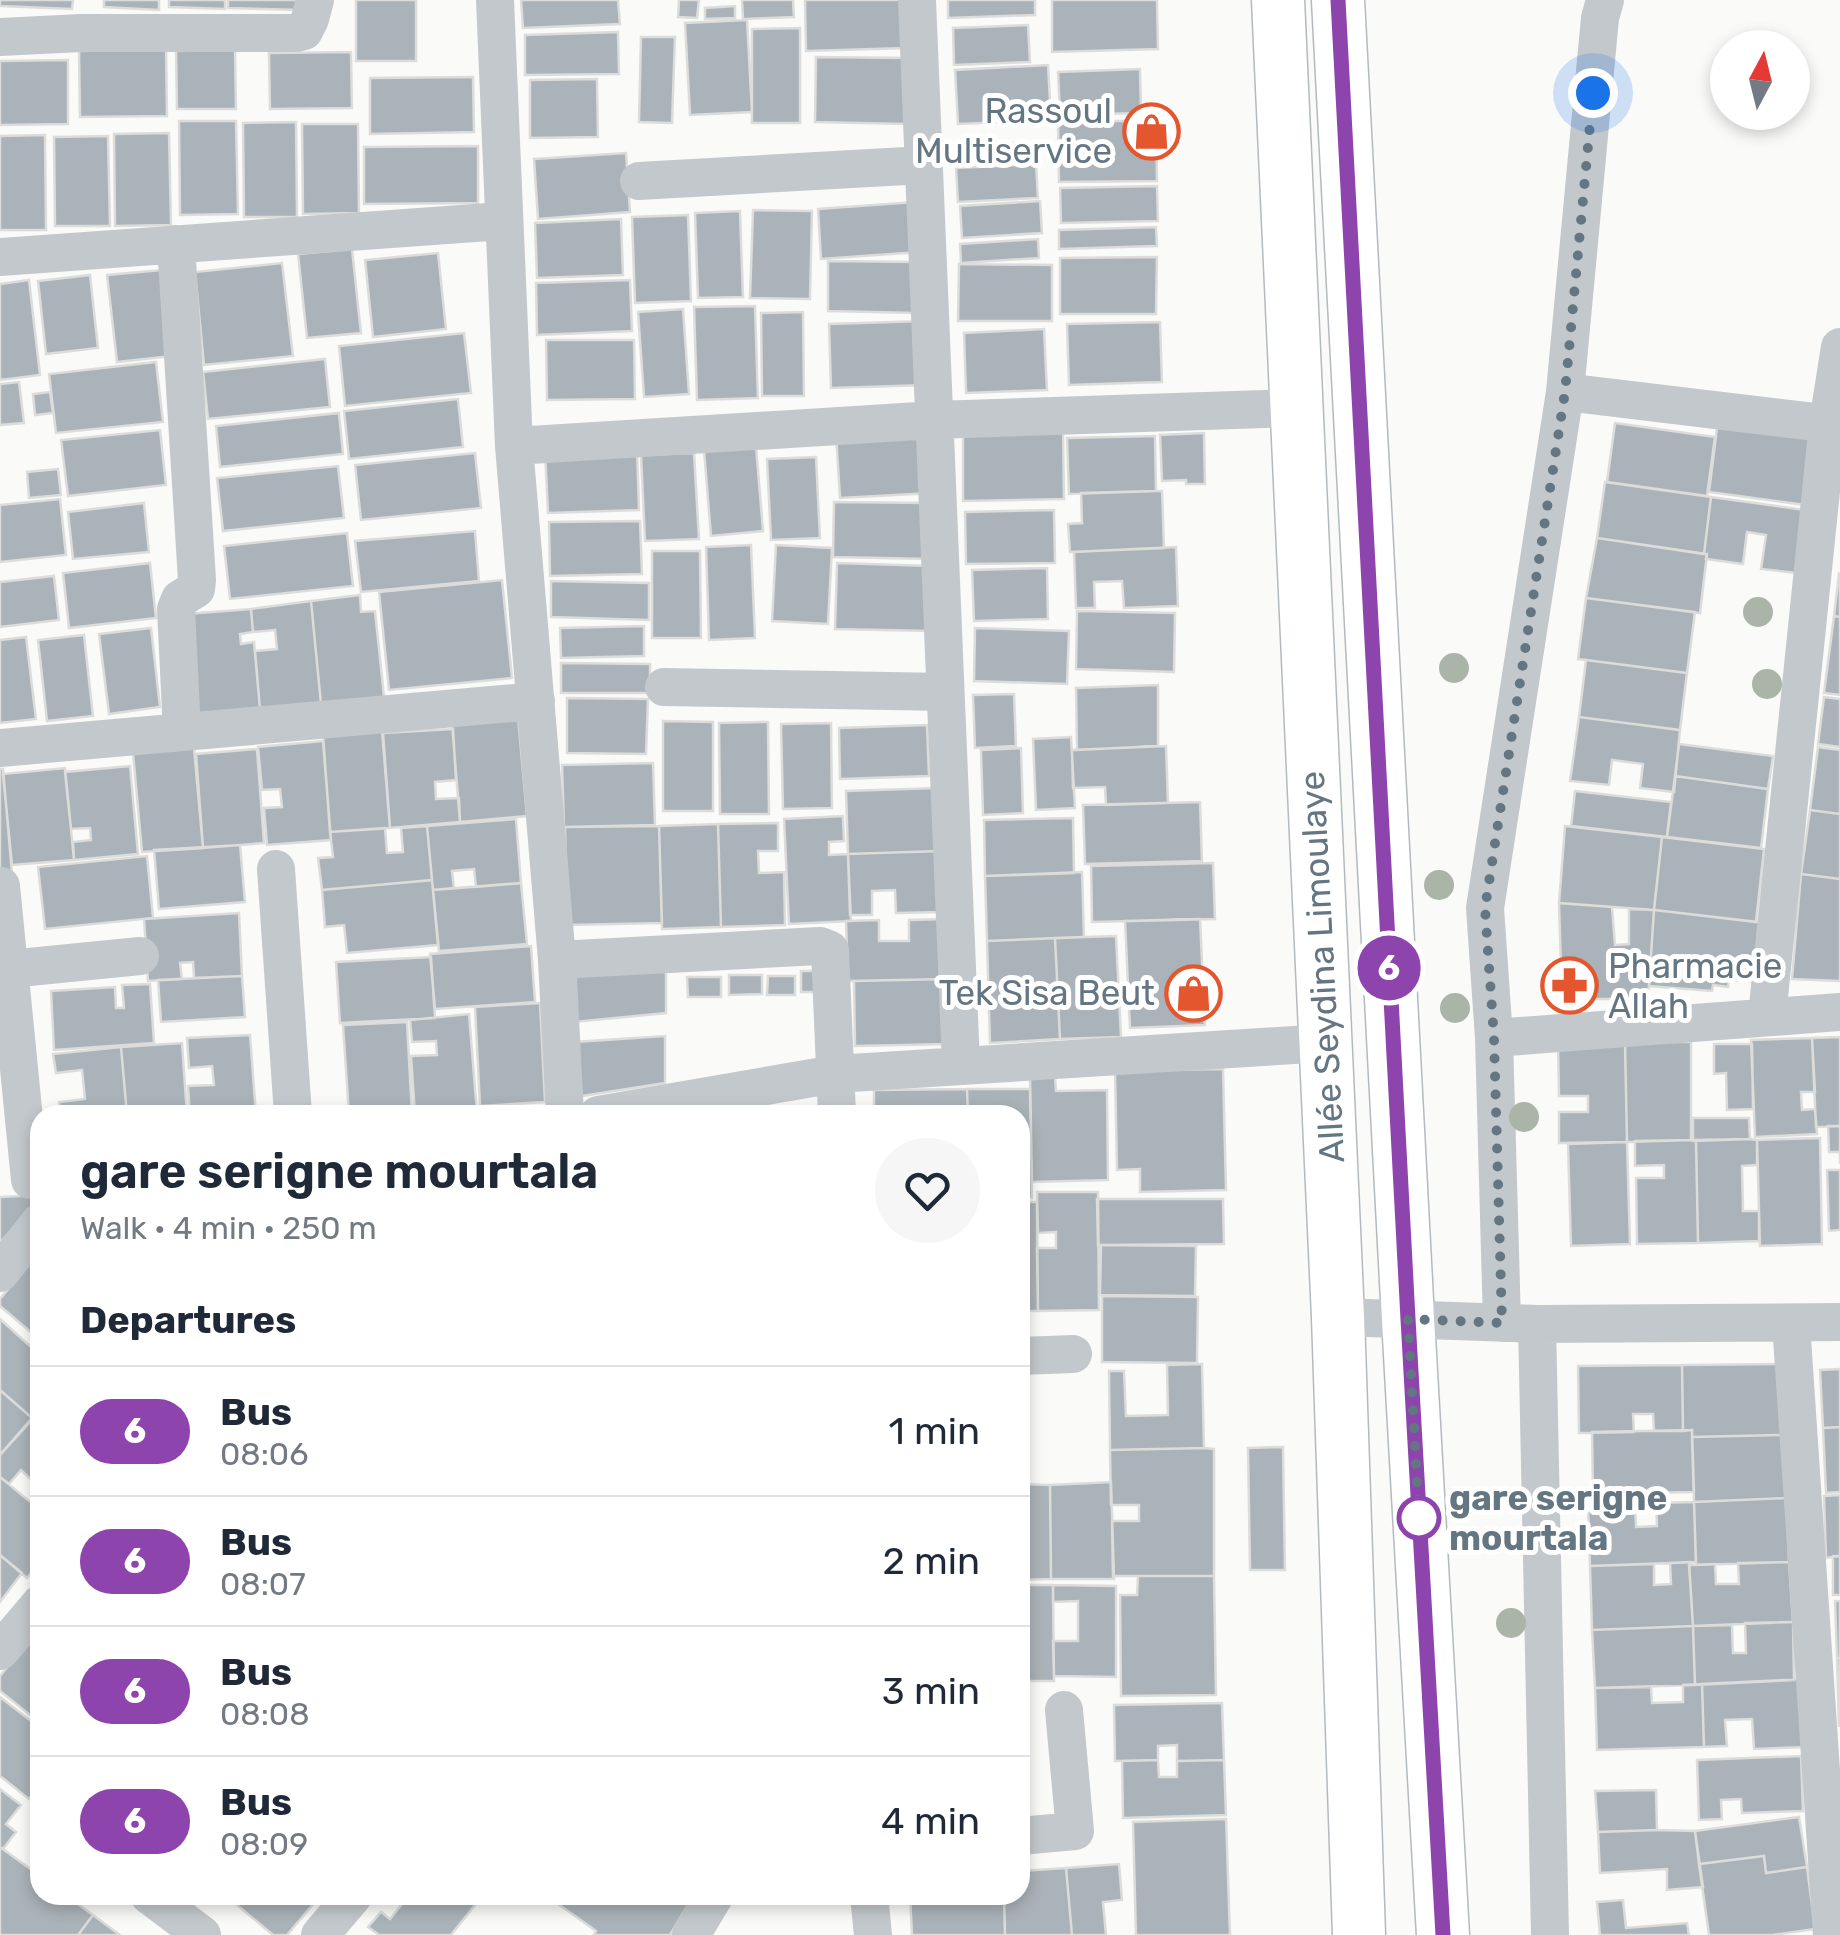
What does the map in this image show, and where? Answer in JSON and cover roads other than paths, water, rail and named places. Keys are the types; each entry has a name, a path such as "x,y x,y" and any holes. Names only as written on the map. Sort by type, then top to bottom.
{"main road":[{"name":"Allée Seydina Limoulaye","path":"1278,0 1338,1317 1360,1935"},
{"name":"Allée Seydina Limoulaye","path":"1338,0 1443,1935"}],"street":[{"path":"0,37 82,16 296,32 304,31 315,0"},
{"path":"495,0 514,446 557,960 564,1105"},
{"path":"917,0 960,1066"},
{"path":"1550,1935 1519,1324 1485,908 1565,392 1600,18 1605,0"},
{"path":"640,181 924,166"},
{"path":"0,257 503,221"},
{"path":"176,244 198,580 196,589 180,599 176,609 182,732"},
{"path":"1767,1016 1840,347"},
{"path":"1565,392 1834,424"},
{"path":"514,446 935,420 1297,408"},
{"path":"664,687 946,692"},
{"path":"0,748 536,702"},
{"path":"276,869 292,1105"},
{"path":"1,886 23,1180"},
{"path":"557,960 820,946 830,950 837,1105"},
{"path":"10,969 140,956"},
{"path":"1494,1038 1840,1012"},
{"path":"656,1105 836,1074 1326,1043"},
{"path":"0,1273 30,1235"},
{"path":"1338,1317 1519,1324 1840,1322"},
{"path":"1791,1323 1834,1844 1832,1935"},
{"path":"1030,1356 1074,1354"},
{"path":"0,1650 30,1616"},
{"path":"1030,1835 1075,1831 1064,1710"},
{"path":"162,1905 202,1935"},
{"path":"320,1935 346,1905"},
{"path":"691,1935 709,1905"},
{"path":"870,1905 873,1935"}],"place":[{"name":"Rassoul Multiservice","path":"1151,131"},
{"name":"Pharmacie Allah","path":"1569,986"},
{"name":"Tek Sisa Beut","path":"1194,993"},
{"name":"gare serigne mourtala","path":"1419,1518"}]}
